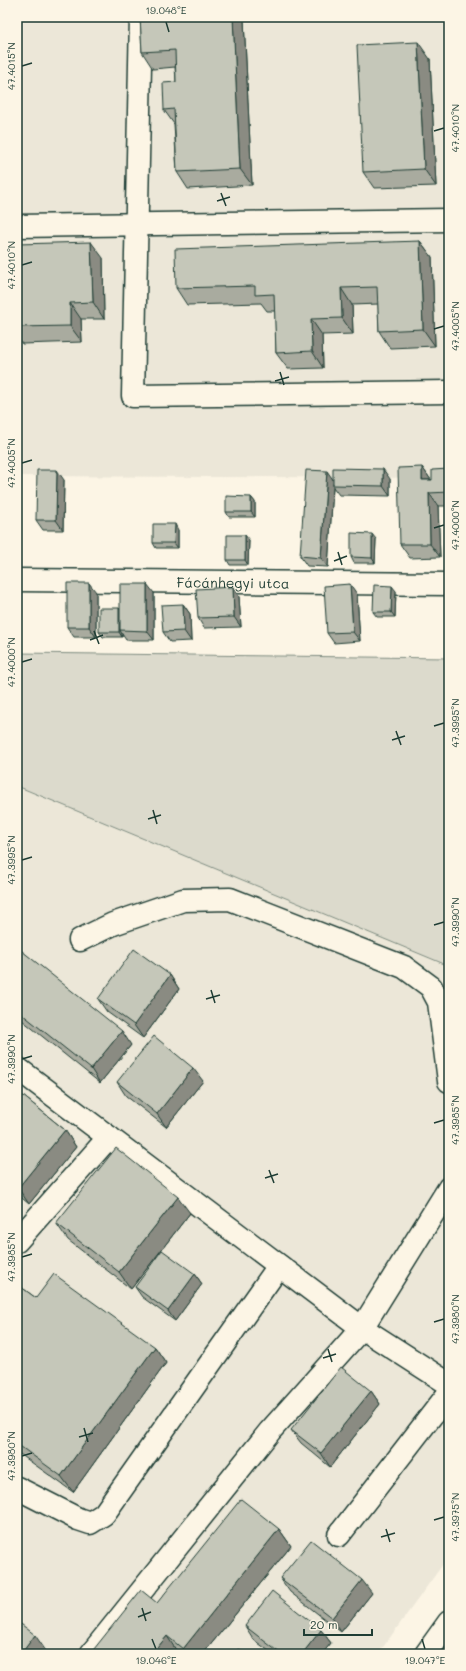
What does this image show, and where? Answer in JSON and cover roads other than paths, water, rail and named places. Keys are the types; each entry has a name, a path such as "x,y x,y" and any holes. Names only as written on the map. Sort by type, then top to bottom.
{"street":[{"path":"141,17 133,396 449,392"},
{"path":"17,226 449,220"},
{"name":"Fácánhegyi utca","path":"17,580 449,584"},
{"path":"80,940 113,924 183,900 230,899 404,967 425,982 431,987 439,1002 449,1081"},
{"path":"17,1068 362,1328 449,1384"},
{"path":"17,1241 109,1137"},
{"path":"91,1654 270,1431 362,1328 449,1188"},
{"path":"17,1488 78,1519 90,1523 104,1514 279,1266"},
{"path":"339,1535 449,1393"},
{"path":"426,1654 449,1622"}]}
